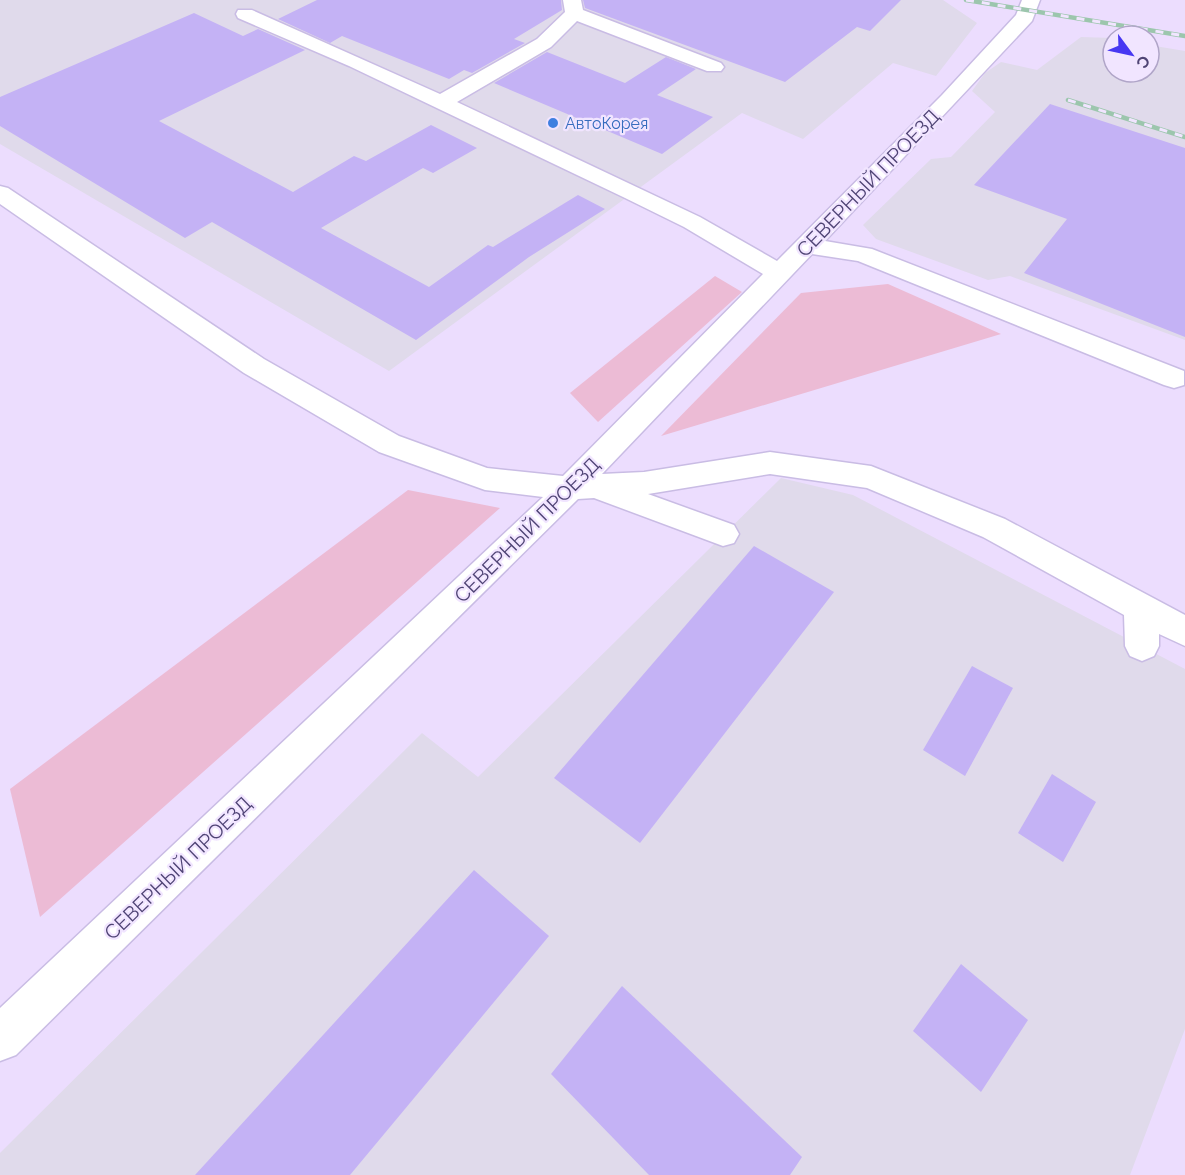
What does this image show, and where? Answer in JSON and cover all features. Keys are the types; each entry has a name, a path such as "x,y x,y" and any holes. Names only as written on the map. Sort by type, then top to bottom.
{"street":[{"name":"СЕВЕРНЫЙ ПРОЕЗД","path":"0,1039 582,488 779,273 949,99 1025,17 1032,0"},
{"path":"265,4 245,14 441,102 692,222 779,273"},
{"path":"441,102 544,43 573,7 714,66"},
{"path":"0,193 254,366 389,444 485,478 582,488 644,483 770,463 871,477 994,528 1185,632"},
{"path":"806,246 863,254 1174,378"},
{"path":"582,488 723,534"},
{"path":"1141,608 1142,645"}],"shaded area":[{"path":"0,0 943,0 977,23 936,76 893,63 803,139 742,113 389,371 0,144"},
{"path":"1081,37 1101,38 1101,84 1161,84 1161,47 1185,51 1185,340 1010,276 988,280 876,239 863,225 931,159 951,157 995,112 972,91 985,73 1001,62 1037,70"},
{"path":"715,276 742,292 598,422 570,393"},
{"path":"888,284 1001,334 661,436 801,293"},
{"path":"781,478 853,495 1185,669 1185,1029 1130,1175 0,1175 0,1153 422,733 478,777"},
{"path":"408,490 500,508 40,917 10,789"}],"building":[{"path":"317,0 561,0 562,10 514,39 525,43 472,73 464,70 449,79 342,36 330,43 278,19"},
{"path":"583,0 901,0 870,31 857,27 785,82 585,8"},
{"path":"194,13 243,36 258,29 305,50 159,121 293,192 354,156 366,161 431,125 477,148 433,173 423,168 321,228 429,287 488,245 493,247 578,195 605,209 529,257 416,340 212,222 185,238 0,126 0,97"},
{"path":"547,52 625,83 666,57 696,69 657,95 713,117 662,154 494,83"},
{"path":"1050,104 1185,148 1185,337 1024,273 1067,219 974,185"},
{"path":"754,546 834,592 640,843 554,778"},
{"path":"972,666 1013,688 965,776 923,750"},
{"path":"1052,774 1096,802 1063,862 1018,833"},
{"path":"474,870 549,936 350,1175 195,1175"},
{"path":"961,964 1028,1020 981,1092 913,1031"},
{"path":"622,986 802,1157 790,1175 649,1175 551,1074"}],"railway":[{"path":"966,0 1185,36"},
{"path":"1068,100 1185,137"}],"place":[{"name":"АвтоКорея","path":"553,123"}]}
